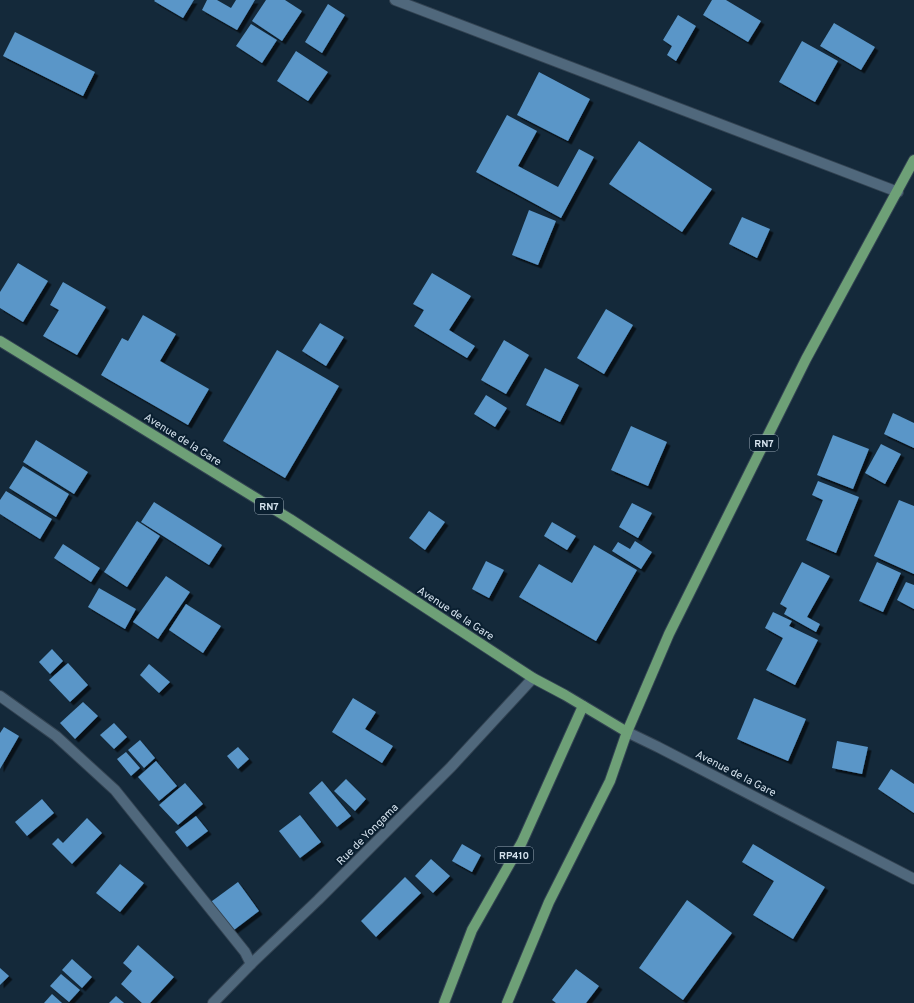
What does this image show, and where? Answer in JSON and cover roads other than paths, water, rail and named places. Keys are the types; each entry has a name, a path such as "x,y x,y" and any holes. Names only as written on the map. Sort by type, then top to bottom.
{"main road":[{"name":"RN7","path":"627,732 669,634 802,366 898,192 914,160"},
{"name":"Avenue de la Gare","path":"0,342 290,519 533,678 627,732"},
{"name":"RP410","path":"444,1003 472,930 522,842 583,706"},
{"path":"508,1003 549,902 610,781 627,732"}],"street":[{"path":"395,0 898,192"},
{"name":"Rue de Yongama","path":"213,1003 451,767 533,678"},
{"path":"0,696 56,736 115,790 245,952 251,964"},
{"name":"Avenue de la Gare","path":"627,732 914,879"}]}
